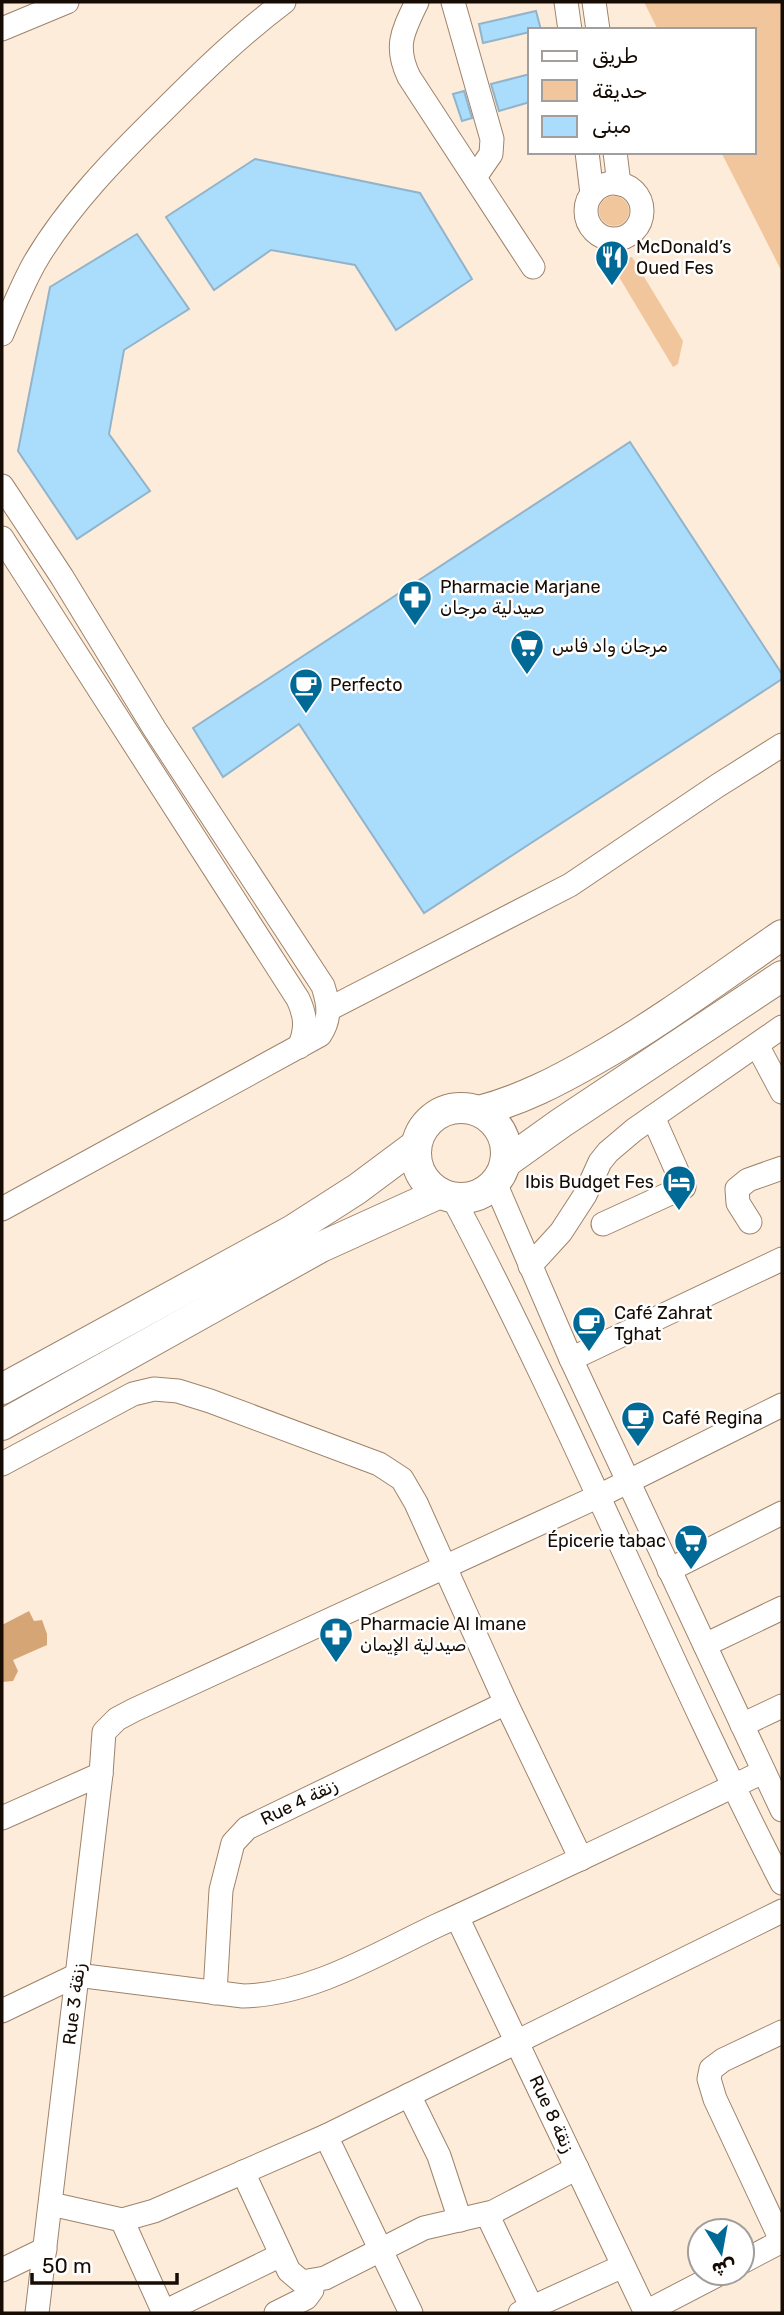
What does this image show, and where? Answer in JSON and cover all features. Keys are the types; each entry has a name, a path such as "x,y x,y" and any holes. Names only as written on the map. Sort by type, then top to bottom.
{"main road":[{"path":"446,1196 430,1187 417,1168 416,1145 419,1134 434,1116 456,1108 479,1111 519,1099 552,1084 626,1042 782,935"},
{"path":"2,1425 321,1247 396,1211 446,1196 476,1196 550,1130 782,976"},
{"path":"479,1111 498,1127 504,1138 506,1150 500,1173"},
{"path":"2,1389 293,1230 416,1145"}],"street":[{"path":"2,29 67,2"},
{"path":"2,334 35,262 66,216 128,145 181,92 234,42 284,2"},
{"path":"417,2 403,36 400,52 402,63 533,267"},
{"path":"453,2 492,139 491,154 475,177"},
{"path":"566,2 570,28"},
{"path":"594,2 597,28"},
{"path":"587,154 592,194"},
{"path":"615,154 619,184"},
{"path":"609,183 619,184 634,192 642,207 639,224 628,235 620,238 604,237 591,227 586,214 587,206 592,194 600,187 609,183"},
{"path":"2,486 154,728 323,986 329,1009 328,1019 320,1035 2,1209"},
{"path":"2,538 298,999 305,1017 305,1032 299,1047"},
{"path":"329,1009 570,886 782,745"},
{"path":"530,1266 561,1232 608,1152 653,1117 782,1027"},
{"path":"757,1045 782,1091"},
{"path":"603,1224 684,1187 653,1117"},
{"path":"750,1222 738,1203 737,1189 748,1180 782,1168"},
{"path":"500,1173 530,1266 571,1359 782,1809"},
{"path":"446,1196 488,1264 599,1496 732,1787 782,1883"},
{"path":"571,1359 782,1259"},
{"path":"2,1464 133,1394 154,1389 178,1391 210,1401 379,1464 402,1479 416,1503 506,1703 581,1859"},
{"name":"Rue 3 زنقة","path":"37,2313 104,1732 117,1719 134,1710 599,1496 782,1405"},
{"path":"669,1570 782,1513"},
{"path":"705,1645 782,1608"},
{"name":"Rue 4 زنقة","path":"215,1993 221,1890 233,1843 247,1828 506,1703"},
{"path":"742,1725 782,1706"},
{"path":"2,2011 77,1975 215,1993 267,1995 296,1989 457,1917 763,1772"},
{"path":"2,1818 101,1774"},
{"path":"51,2204 122,2220 154,2211 326,2136 782,1911"},
{"name":"Rue 8 زنقة","path":"457,1917 646,2313 695,2287"},
{"path":"756,2255 782,2241 722,2117 709,2079 711,2069 723,2060 782,2032"},
{"path":"409,2095 442,2164 460,2220"},
{"path":"326,2136 411,2313"},
{"path":"243,2172 289,2272 302,2282 311,2282 325,2278 425,2228 487,2214 577,2168"},
{"path":"487,2214 532,2310 623,2266"},
{"path":"122,2220 164,2313 281,2255"},
{"path":"2,2270 46,2249"},
{"path":"276,2313 306,2298 312,2290 311,2282"}],"green space":[{"path":"644,2 782,2 782,272 722,154 756,154 756,28 657,28"},
{"path":"614,196 625,200 629,211 625,222 614,226 603,222 599,211 603,200"},
{"path":"632,257 683,341 678,364 673,367 610,262"}],"shaded area":[{"path":"29,1611 34,1621 42,1620 47,1634 47,1645 13,1660 18,1671 13,1681 2,1682 2,1625"}],"building":[{"path":"536,11 540,28 528,28 528,32 483,43 479,24"},
{"path":"528,75 528,103 499,111 491,84"},
{"path":"464,91 472,118 462,121 453,94"},
{"path":"255,159 420,193 472,279 396,330 355,265 271,250 214,290 166,217"},
{"path":"137,234 189,309 124,350 109,434 150,491 77,539 18,451 50,287"},
{"name":"مرجان واد فاس","path":"630,442 782,674 782,679 424,913 299,724 223,777 193,728"}],"place":[{"name":"McDonald’s Oued Fes","path":"612,287"},
{"name":"Pharmacie Marjane صيدلية مرجان","path":"415,627"},
{"name":"مرجان واد فاس","path":"527,676"},
{"name":"Perfecto","path":"306,715"},
{"name":"Ibis Budget Fes","path":"679,1212"},
{"name":"Café Zahrat Tghat","path":"589,1353"},
{"name":"Café Regina","path":"638,1448"},
{"name":"Épicerie tabac","path":"691,1571"},
{"name":"Pharmacie Al Imane صيدلية الإيمان","path":"336,1664"}]}
